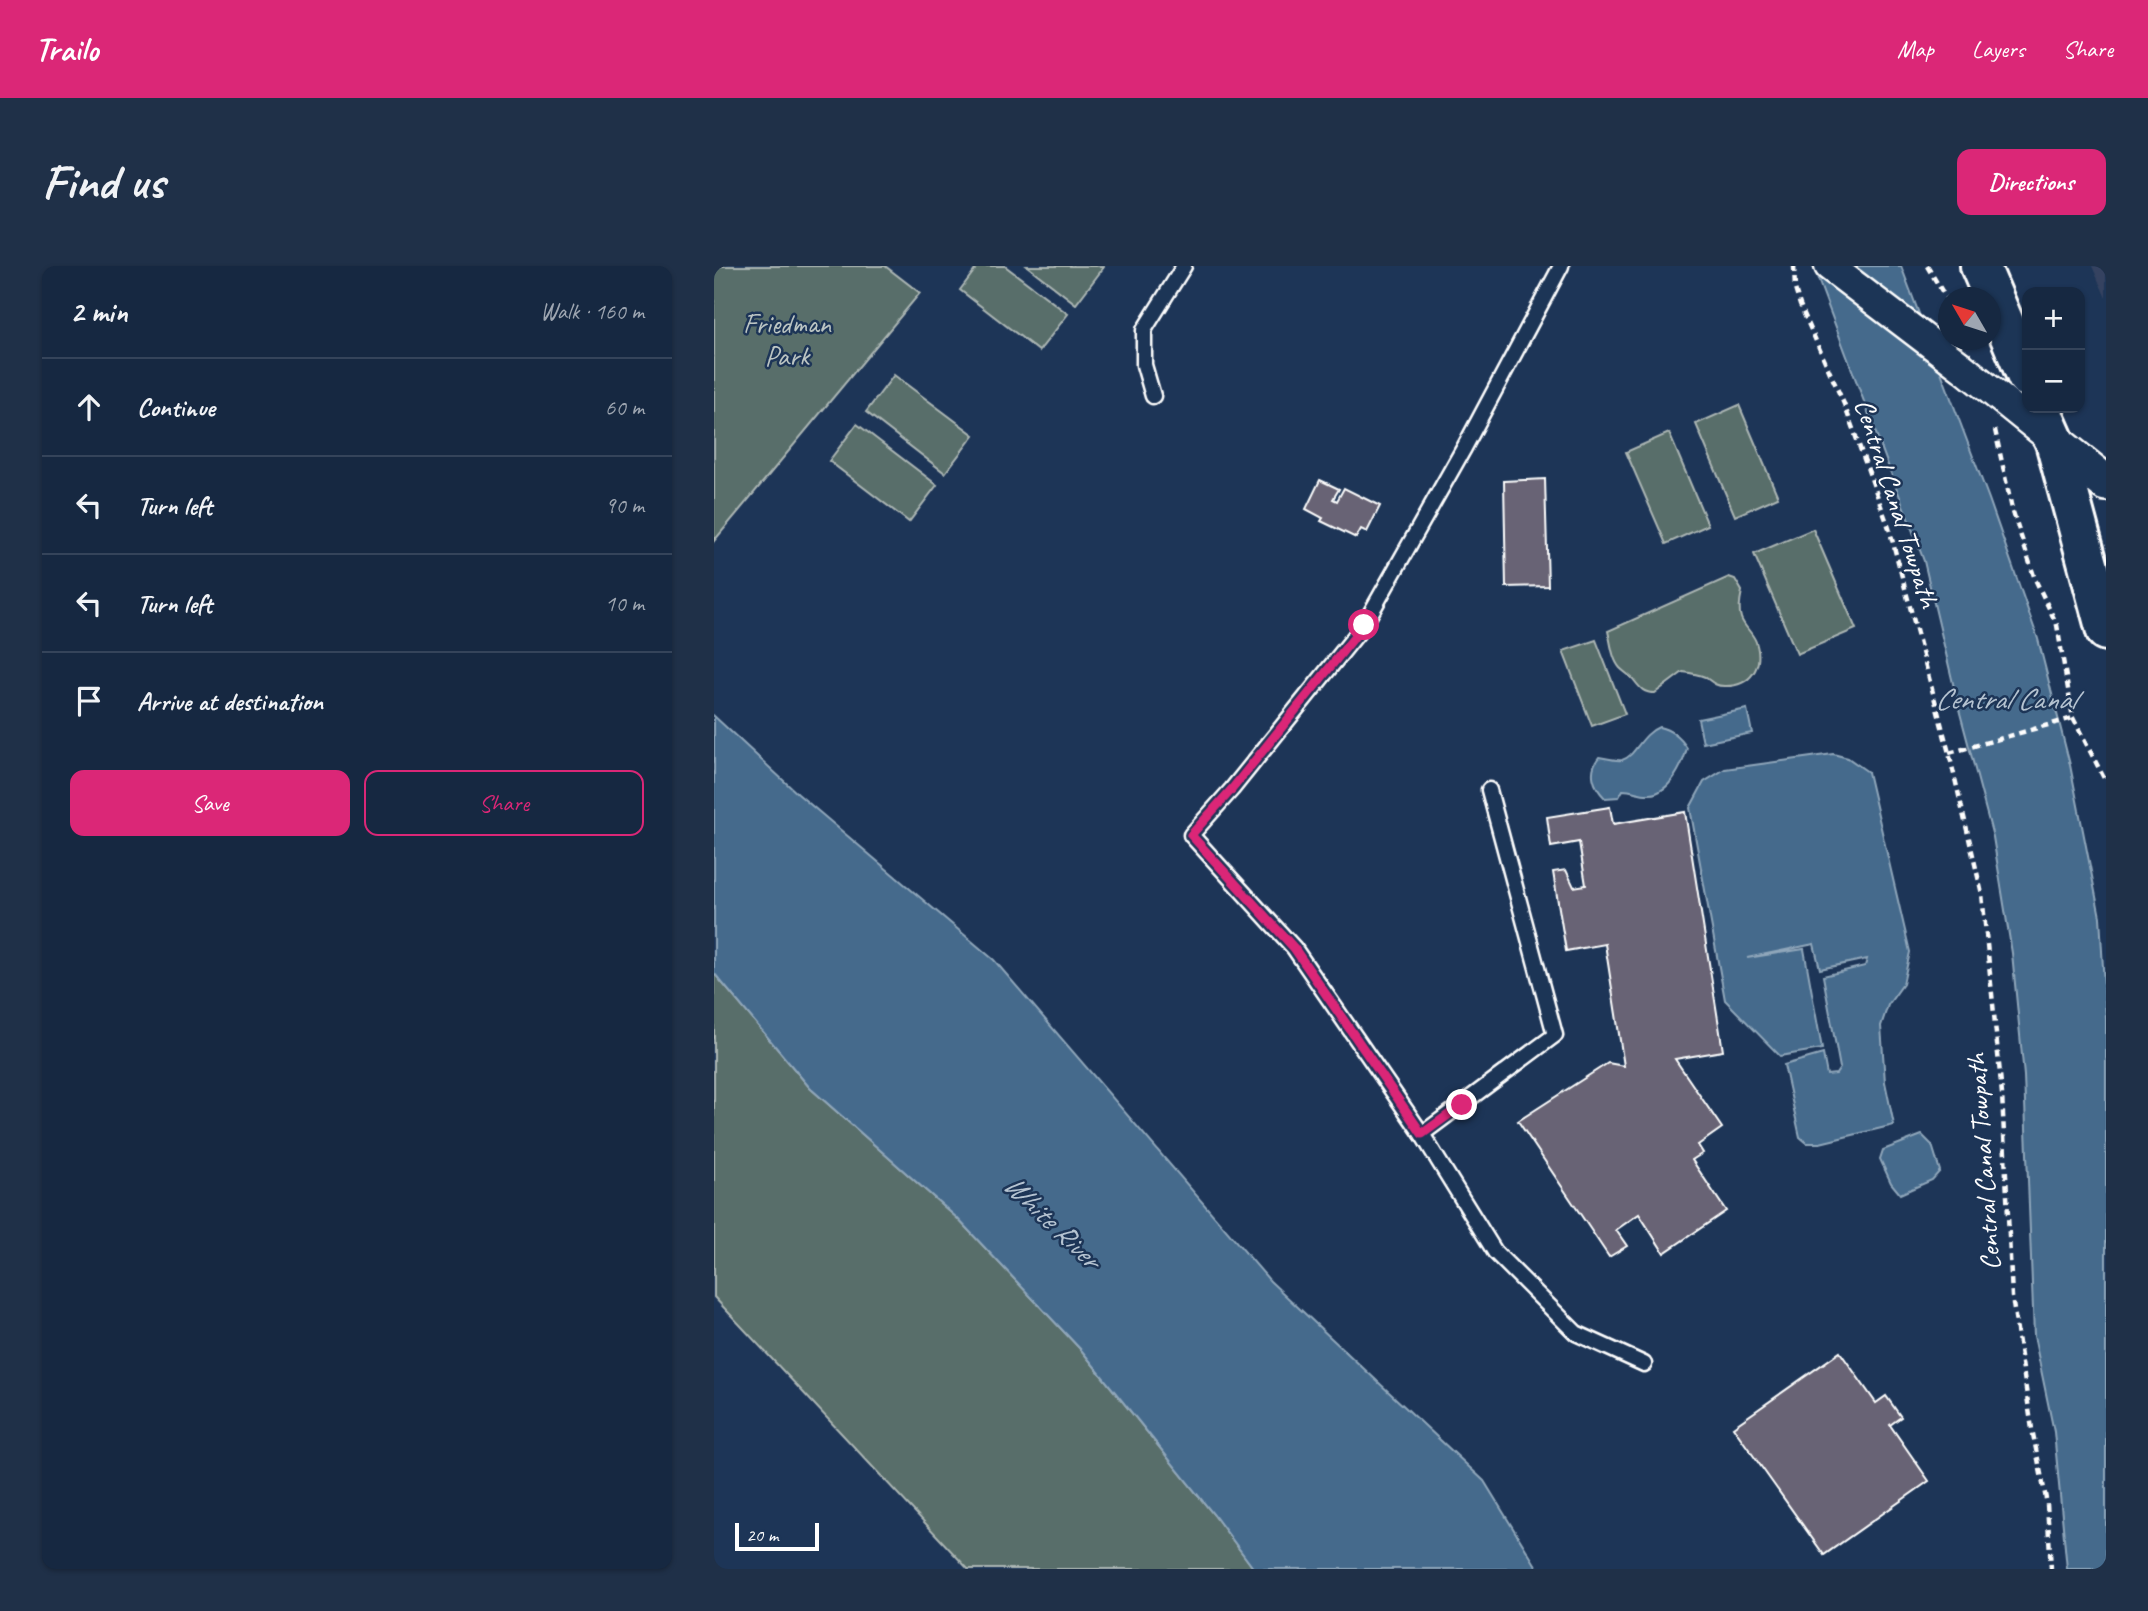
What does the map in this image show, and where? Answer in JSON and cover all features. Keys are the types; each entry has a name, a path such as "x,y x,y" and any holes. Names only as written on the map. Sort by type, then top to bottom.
{"main road":[{"path":"1980,266 2022,365"},
{"path":"2042,413 2055,442 2106,631"}],"street":[{"path":"1829,266 1972,375 2106,483"}],"lane":[{"path":"1153,397 1144,365 1144,330 1184,266"},
{"path":"1561,266 1464,449 1364,625 1232,789 1191,835 1294,948 1422,1134 1495,1252 1576,1333 1644,1364"},
{"path":"1422,1134 1555,1035 1489,790"}],"path":[{"path":"1927,266 1940,287"},
{"name":"Central Canal Towpath","path":"1793,268 1800,305 1844,404 1889,528 1949,753 1982,894 2002,1094 2012,1297 2032,1429 2047,1504 2051,1569"},
{"path":"1972,375 1999,442 2012,509 2035,579 2057,625 2073,718 2106,782"},
{"path":"1949,753 2073,718"}],"shaded area":[{"path":"2092,266 2106,266 2106,298"}],"green space":[{"name":"Friedman Park","path":"714,266 885,266 920,293 714,541"},
{"path":"978,266 1005,266 1068,314 1039,351 960,290"},
{"path":"1027,266 1104,266 1104,267 1076,304"},
{"path":"894,375 974,435 945,473 866,412"},
{"path":"1739,405 1778,497 1735,516 1696,424"},
{"path":"857,424 937,485 909,522 829,461"},
{"path":"1669,433 1708,525 1666,544 1626,452"},
{"path":"1813,529 1856,629 1797,654 1754,554"},
{"path":"1729,577 1735,579 1742,591 1740,615 1756,642 1758,651 1757,667 1748,679 1742,683 1724,686 1702,676 1683,672 1655,693 1642,689 1617,664 1608,631"},
{"path":"1596,640 1625,714 1592,726 1563,651"},
{"path":"714,973 810,1088 957,1218 1082,1351 1254,1569 968,1569 714,1297"}],"water":[{"name":"Central Canal","path":"1813,266 1901,266 1989,499 2038,639 2070,765 2100,917 2106,1019 2106,1569 2067,1569 2054,1432 2034,1336 2024,1076 2012,953 1993,837 1924,561"},
{"path":"1747,709 1752,733 1703,743 1698,719"},
{"name":"White River","path":"714,716 798,794 994,960 1270,1281 1484,1481 1538,1569 1254,1569 1082,1351 957,1218 810,1088 714,973"},
{"path":"1659,727 1675,735 1687,748 1674,777 1664,789 1657,792 1647,794 1623,790 1619,797 1605,798 1593,778 1599,757 1619,760 1627,758 1647,735"},
{"path":"1833,754 1848,758 1868,772 1910,952 1903,984 1888,1005 1881,1026 1885,1082 1894,1125 1820,1143 1807,1143 1800,1137 1784,1065 1823,1054 1827,1075 1836,1074 1840,1068 1823,976 1865,966 1867,959 1820,969 1814,944 1747,958 1804,949 1822,1049 1780,1056 1725,1000 1690,808 1704,782 1725,769"},
{"path":"1922,1135 1932,1145 1940,1171 1932,1180 1900,1194 1891,1183 1880,1159 1883,1150"}],"building":[{"path":"1545,479 1548,586 1506,587 1504,481"},
{"path":"1320,480 1339,489 1333,499 1337,501 1344,488 1380,506 1367,532 1361,529 1356,538 1321,521 1323,518 1306,509"},
{"path":"1610,807 1613,824 1685,812 1723,1051 1675,1059 1722,1128 1698,1145 1703,1153 1692,1160 1726,1211 1664,1253 1639,1214 1616,1230 1627,1246 1609,1257 1518,1121 1608,1063 1624,1066 1605,944 1566,951 1553,872 1566,870 1574,887 1586,885 1579,842 1551,847 1547,817"},
{"path":"1840,1352 1876,1403 1886,1396 1901,1417 1890,1425 1929,1481 1824,1555 1733,1427"}],"route":[{"path":"1364,625 1232,789 1191,835 1294,948 1422,1134 1462,1105"}]}
